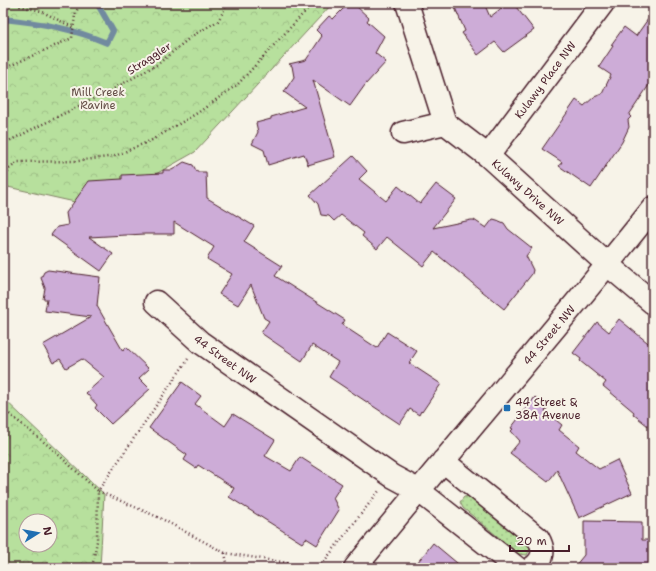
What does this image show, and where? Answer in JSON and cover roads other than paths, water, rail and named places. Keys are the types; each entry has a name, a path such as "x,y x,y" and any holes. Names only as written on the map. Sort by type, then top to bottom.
{"street":[{"path":"403,133 445,123 407,3"},
{"name":"Kulawy Place NW","path":"488,156 603,3"},
{"name":"Kulawy Drive NW","path":"445,123 488,156 608,265 653,303"},
{"name":"44 Street NW","path":"355,568 442,461 608,265 653,208"},
{"name":"44 Street NW","path":"156,302 200,342 392,476 418,490 517,568"},
{"path":"442,461 538,538 542,545 542,556 532,568"}],"waterway":[{"path":"3,19 56,27 81,33 107,43 113,31 97,3"}],"place":[{"name":"44 Street & 38A Avenue","path":"507,408"}],"park label":[{"name":"Mill Creek Ravine","path":"98,98"}]}
